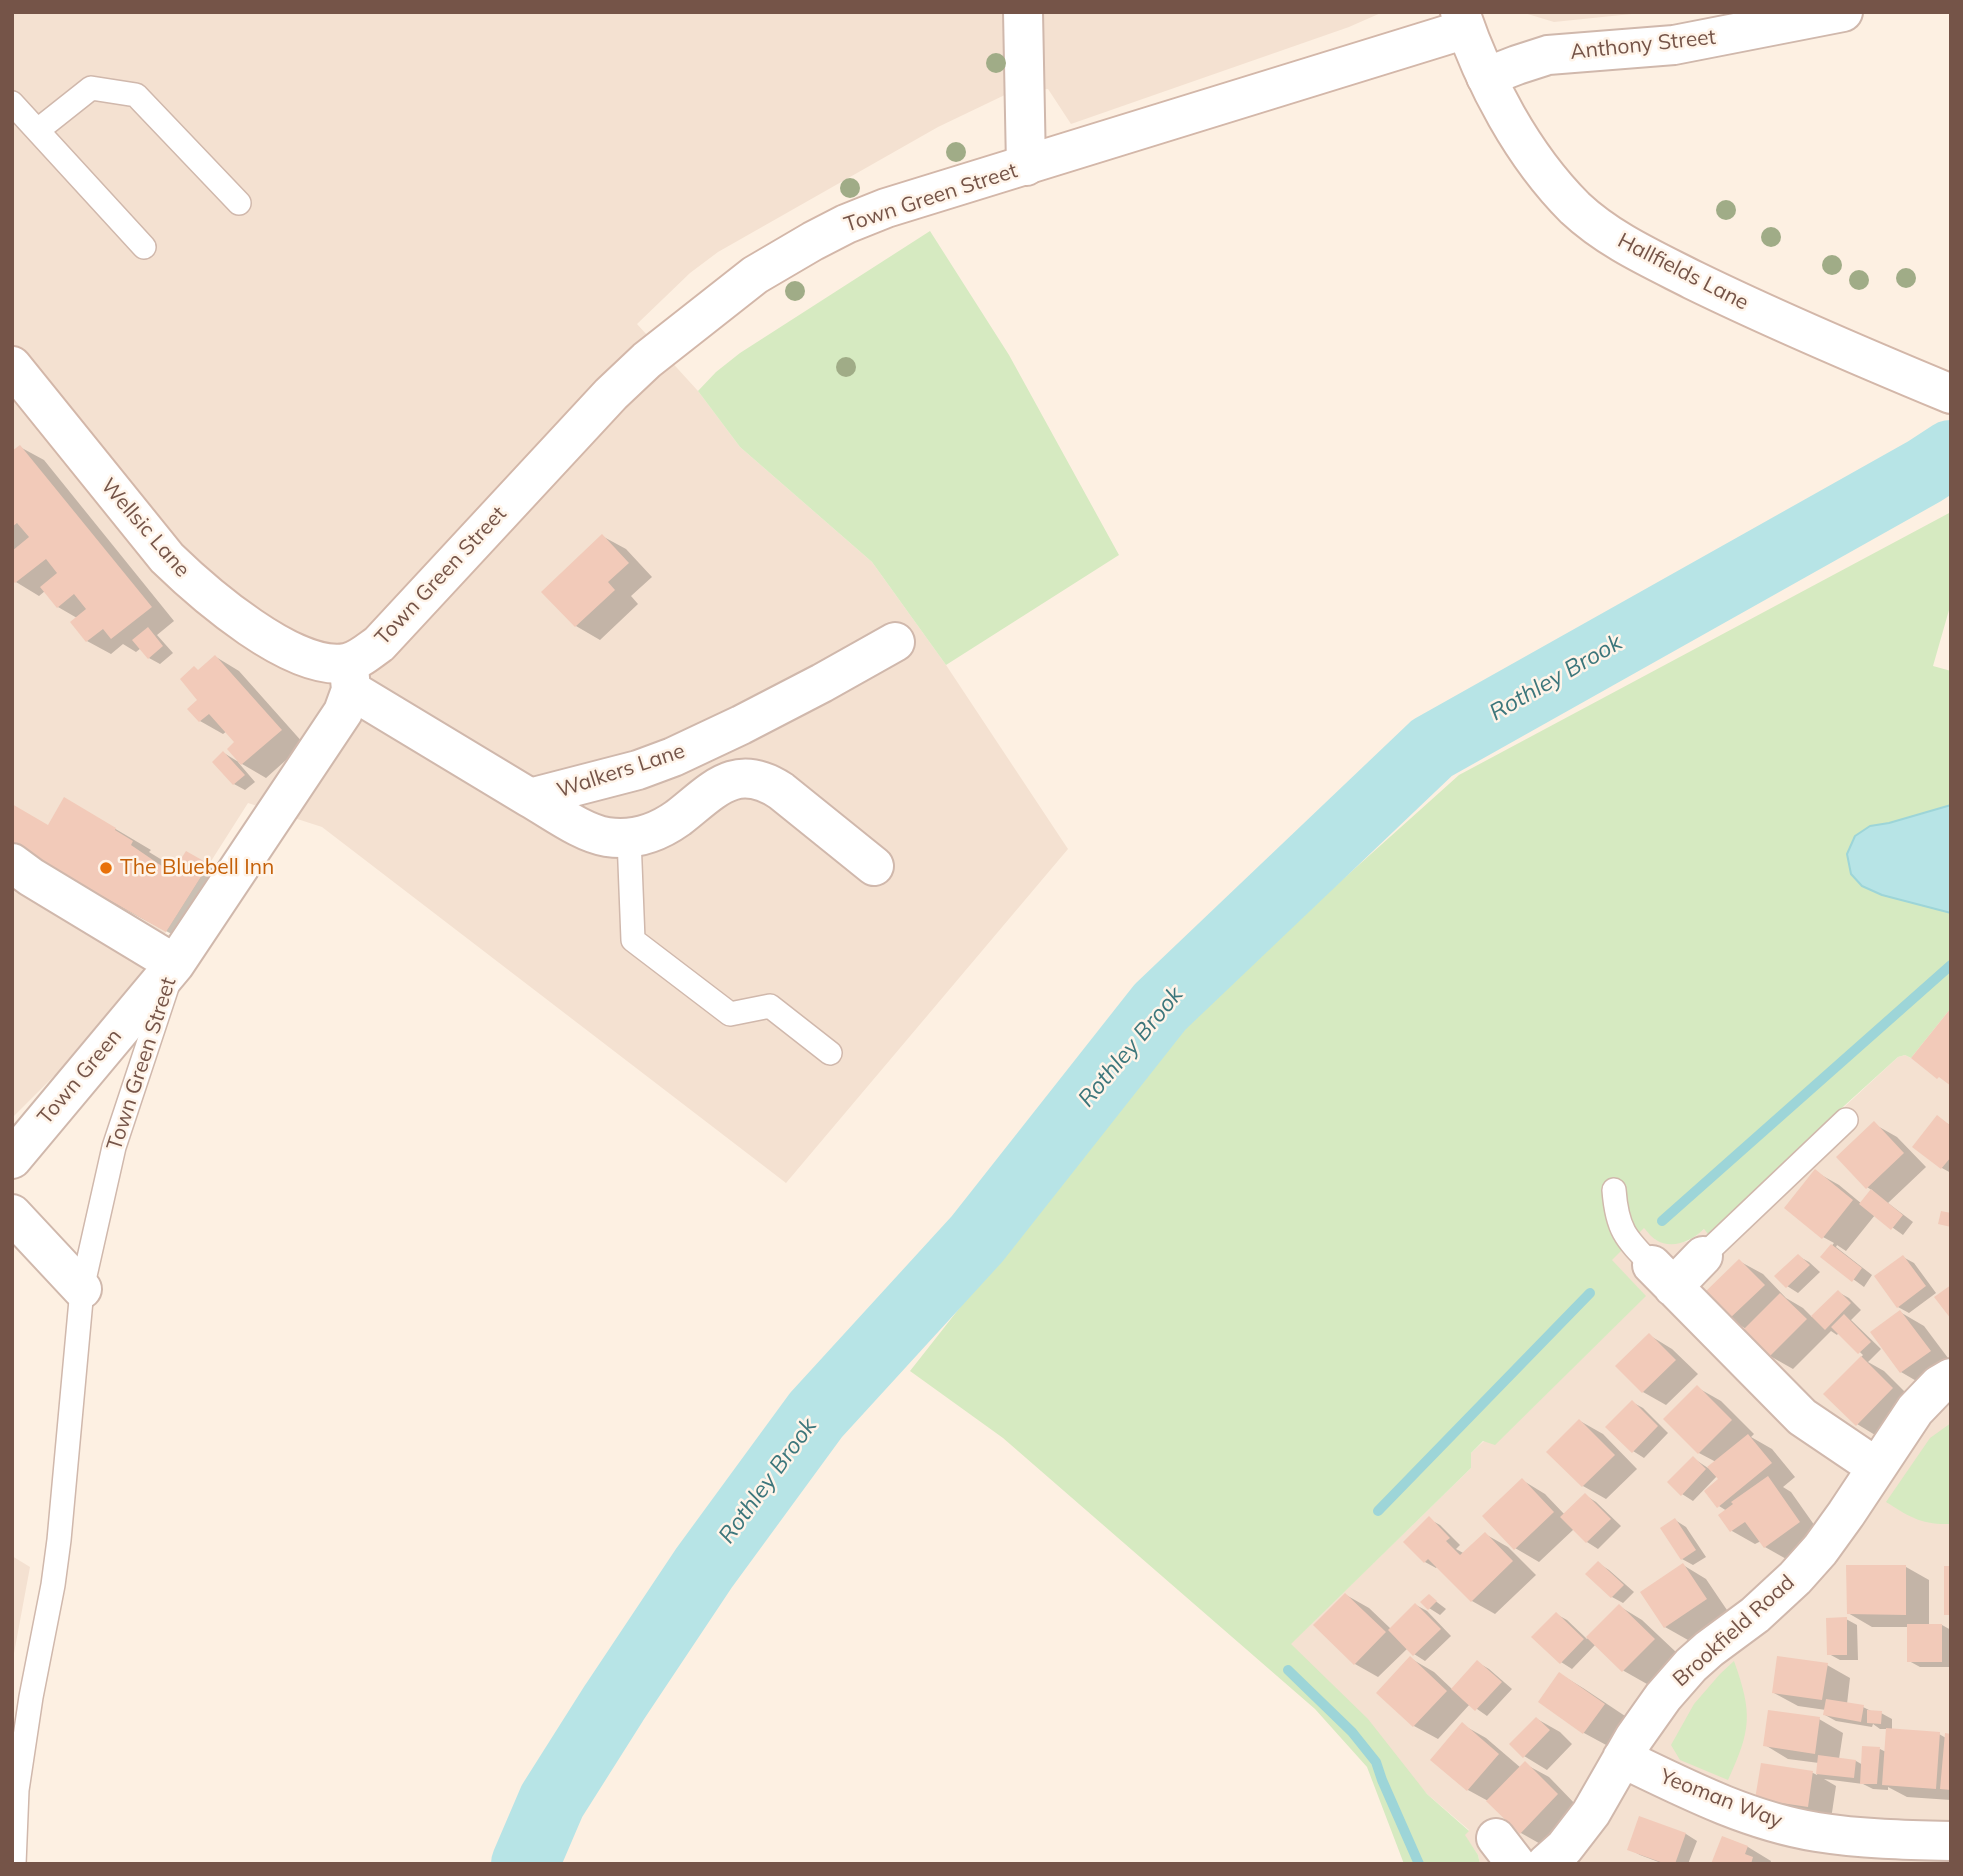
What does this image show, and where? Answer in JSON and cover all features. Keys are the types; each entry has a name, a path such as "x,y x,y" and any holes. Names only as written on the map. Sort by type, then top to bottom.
{"street":[{"path":"1023,12 1026,166"},
{"name":"Anthony Street","path":"1486,78 1548,55 1674,45 1843,12"},
{"name":"Town Green Street","path":"174,964 343,712 349,676 363,656 379,645 620,386 648,360 755,275 813,241 876,212 1026,166 1463,21"},
{"name":"Hallfields Lane","path":"1463,21 1486,78 1518,135 1575,208 1611,236 1727,296 1935,388"},
{"name":"Wellsic Lane","path":"12,366 167,558 194,583 228,612 261,634 349,676"},
{"name":"Walkers Lane","path":"349,676 530,798 638,770 673,757 741,725 895,642"},
{"path":"530,798 589,832 610,838 629,838 643,836 661,828 718,786 745,777 769,784 865,847"},
{"path":"12,863 174,964"},
{"name":"Town Green","path":"12,1159 174,964"},
{"path":"12,1214 82,1289"},
{"path":"1703,1256 1662,1276 1802,1418 1876,1467"},
{"name":"Brookfield Road","path":"1546,1864 1564,1848 1591,1812 1647,1717 1675,1682 1709,1649 1755,1615 1803,1569 1846,1514 1899,1432 1928,1394 1951,1378"},
{"name":"Yeoman Way","path":"1622,1758 1731,1808 1816,1832 1859,1851 1951,1841"}],"lane":[{"path":"37,130 92,88 136,94 239,203"},
{"path":"12,103 144,247"},
{"path":"629,838 633,940 730,1014 770,1006 830,1053"},
{"name":"Town Green Street","path":"14,1859 17,1790 59,1540 82,1289 114,1147 174,964"},
{"path":"1703,1256 1846,1120"},
{"path":"1614,1190 1621,1228 1632,1245 1662,1276"}],"shaded area":[{"path":"12,12 1383,12 1349,27 1071,124 1048,89 1011,92 938,127 718,252 690,273 637,324 698,391 740,447 872,562 946,665 1068,849 786,1183 322,827 248,803 145,968 80,1050 12,1118"},
{"path":"1521,12 1651,12 1554,22"},
{"path":"1951,1008 1951,1864 1480,1864 1478,1855 1464,1835 1469,1830 1427,1794 1290,1644 1471,1468 1471,1453 1484,1441 1495,1444 1645,1296 1611,1260 1644,1227 1656,1240 1670,1244 1690,1241 1704,1229 1708,1233 1898,1057 1905,1055 1911,1058"},
{"path":"12,1556 30,1567 12,1664"}],"green space":[{"path":"930,231 1009,355 1119,555 946,665 872,562 740,447 698,391 740,353"},
{"path":"1951,512 1951,603 1933,666 1951,671 1951,1008 1911,1058 1905,1055 1898,1057 1708,1234 1704,1229 1688,1240 1669,1244 1656,1240 1644,1228 1612,1260 1646,1296 1495,1445 1483,1441 1471,1453 1471,1468 1291,1644 1368,1719 1427,1794 1469,1831 1465,1835 1478,1855 1480,1864 1404,1864 1367,1767 1315,1709 1003,1438 910,1371 1187,1019 1459,775"},
{"path":"1951,1423 1951,1524 1916,1519 1886,1502 1930,1438"},
{"path":"1734,1661 1747,1709 1747,1722 1741,1748 1728,1780 1680,1760 1671,1745 1694,1704"}],"water":[{"path":"1951,805 1951,913 1882,895 1862,886 1851,874 1847,854 1855,836 1870,826"}],"building":[{"path":"20,445 152,607 111,639 103,629 86,642 70,622 86,609 74,594 57,608 40,587 57,573 46,559 15,583 12,580 12,551 29,537 17,523 12,527 12,451"},
{"path":"602,534 629,563 608,582 615,590 575,627 541,592"},
{"path":"148,627 163,646 148,659 132,640"},
{"path":"215,655 282,730 241,765 227,749 234,742 209,714 199,722 187,709 197,700 180,679 194,666 198,670"},
{"path":"223,751 245,775 233,785 212,762"},
{"name":"The Bluebell Inn","path":"64,797 116,828 115,830 133,841 131,845 172,873 186,851 209,864 166,932 12,845 12,804 48,825"},
{"path":"1951,1008 1951,1086 1939,1077 1937,1079 1911,1058"},
{"path":"1937,1115 1951,1126 1951,1157 1941,1169 1912,1147"},
{"path":"1874,1121 1904,1153 1866,1189 1836,1157"},
{"path":"1815,1169 1853,1200 1822,1239 1784,1208"},
{"path":"1871,1189 1903,1215 1891,1230 1859,1204"},
{"path":"1941,1211 1951,1213 1951,1227 1938,1224"},
{"path":"1831,1244 1862,1268 1852,1282 1820,1257"},
{"path":"1798,1254 1810,1265 1786,1288 1774,1276"},
{"path":"1903,1255 1926,1286 1897,1308 1874,1276"},
{"path":"1739,1259 1765,1285 1728,1320 1703,1294"},
{"path":"1951,1285 1951,1319 1934,1297"},
{"path":"1838,1290 1851,1303 1825,1330 1811,1316"},
{"path":"1780,1293 1807,1319 1769,1357 1742,1331"},
{"path":"1900,1310 1931,1351 1900,1373 1870,1332"},
{"path":"1844,1314 1871,1342 1858,1354 1831,1327"},
{"path":"1649,1333 1676,1360 1642,1393 1615,1366"},
{"path":"1861,1356 1893,1388 1856,1426 1823,1394"},
{"path":"1697,1385 1732,1420 1698,1454 1663,1419"},
{"path":"1632,1400 1658,1426 1632,1453 1605,1427"},
{"path":"1579,1419 1615,1455 1582,1487 1546,1452"},
{"path":"1748,1434 1772,1463 1717,1508 1704,1491 1718,1479 1707,1467"},
{"path":"1693,1456 1706,1469 1681,1496 1667,1482"},
{"path":"1768,1476 1800,1522 1764,1548 1745,1522 1730,1532 1718,1515 1733,1504 1731,1502"},
{"path":"1522,1478 1554,1512 1514,1550 1482,1516"},
{"path":"1585,1493 1611,1519 1586,1543 1560,1517"},
{"path":"1429,1516 1450,1538 1446,1541 1460,1555 1485,1532 1513,1561 1471,1602 1428,1559 1424,1563 1403,1542"},
{"path":"1675,1518 1696,1550 1681,1560 1660,1528"},
{"path":"1598,1561 1624,1585 1611,1598 1585,1574"},
{"path":"1683,1563 1707,1599 1664,1628 1640,1592"},
{"path":"1846,1565 1906,1565 1906,1615 1847,1614"},
{"path":"1944,1566 1951,1566 1951,1615 1944,1615"},
{"path":"1345,1593 1386,1632 1354,1665 1313,1625"},
{"path":"1429,1594 1437,1601 1428,1610 1420,1602"},
{"path":"1415,1603 1441,1629 1413,1656 1388,1630"},
{"path":"1619,1604 1655,1639 1622,1672 1586,1637"},
{"path":"1556,1612 1584,1639 1560,1664 1531,1637"},
{"path":"1847,1617 1847,1655 1827,1655 1826,1618"},
{"path":"1907,1624 1942,1624 1942,1662 1907,1662"},
{"path":"1410,1656 1447,1691 1413,1727 1376,1693"},
{"path":"1777,1656 1828,1663 1822,1700 1772,1693"},
{"path":"1477,1660 1502,1682 1475,1711 1451,1689"},
{"path":"1559,1672 1605,1704 1583,1734 1538,1702"},
{"path":"1826,1699 1864,1705 1861,1722 1823,1715"},
{"path":"1768,1710 1820,1717 1815,1754 1763,1746"},
{"path":"1867,1710 1882,1711 1881,1724 1867,1723"},
{"path":"1536,1717 1550,1730 1523,1758 1509,1744"},
{"path":"1462,1722 1499,1754 1467,1791 1430,1760"},
{"path":"1886,1728 1940,1732 1936,1789 1882,1785"},
{"path":"1945,1733 1951,1734 1951,1790 1940,1789"},
{"path":"1862,1746 1880,1747 1877,1784 1860,1784"},
{"path":"1818,1755 1856,1760 1854,1778 1816,1774"},
{"path":"1525,1761 1558,1794 1520,1834 1486,1801"},
{"path":"1761,1763 1813,1771 1808,1807 1755,1799"},
{"path":"1639,1816 1686,1833 1675,1864 1666,1864 1627,1850"},
{"path":"1722,1836 1748,1846 1745,1854 1753,1857 1751,1864 1711,1864"}],"waterway":[{"name":"Rothley Brook","path":"525,1864 552,1801 614,1703 704,1568 816,1415 977,1239 1160,1007 1432,748 1951,454"},
{"path":"1662,1221 1951,965"},
{"path":"1378,1511 1590,1293"},
{"path":"1288,1670 1352,1732 1376,1762 1419,1864"}],"place":[{"name":"The Bluebell Inn","path":"106,868"}]}
